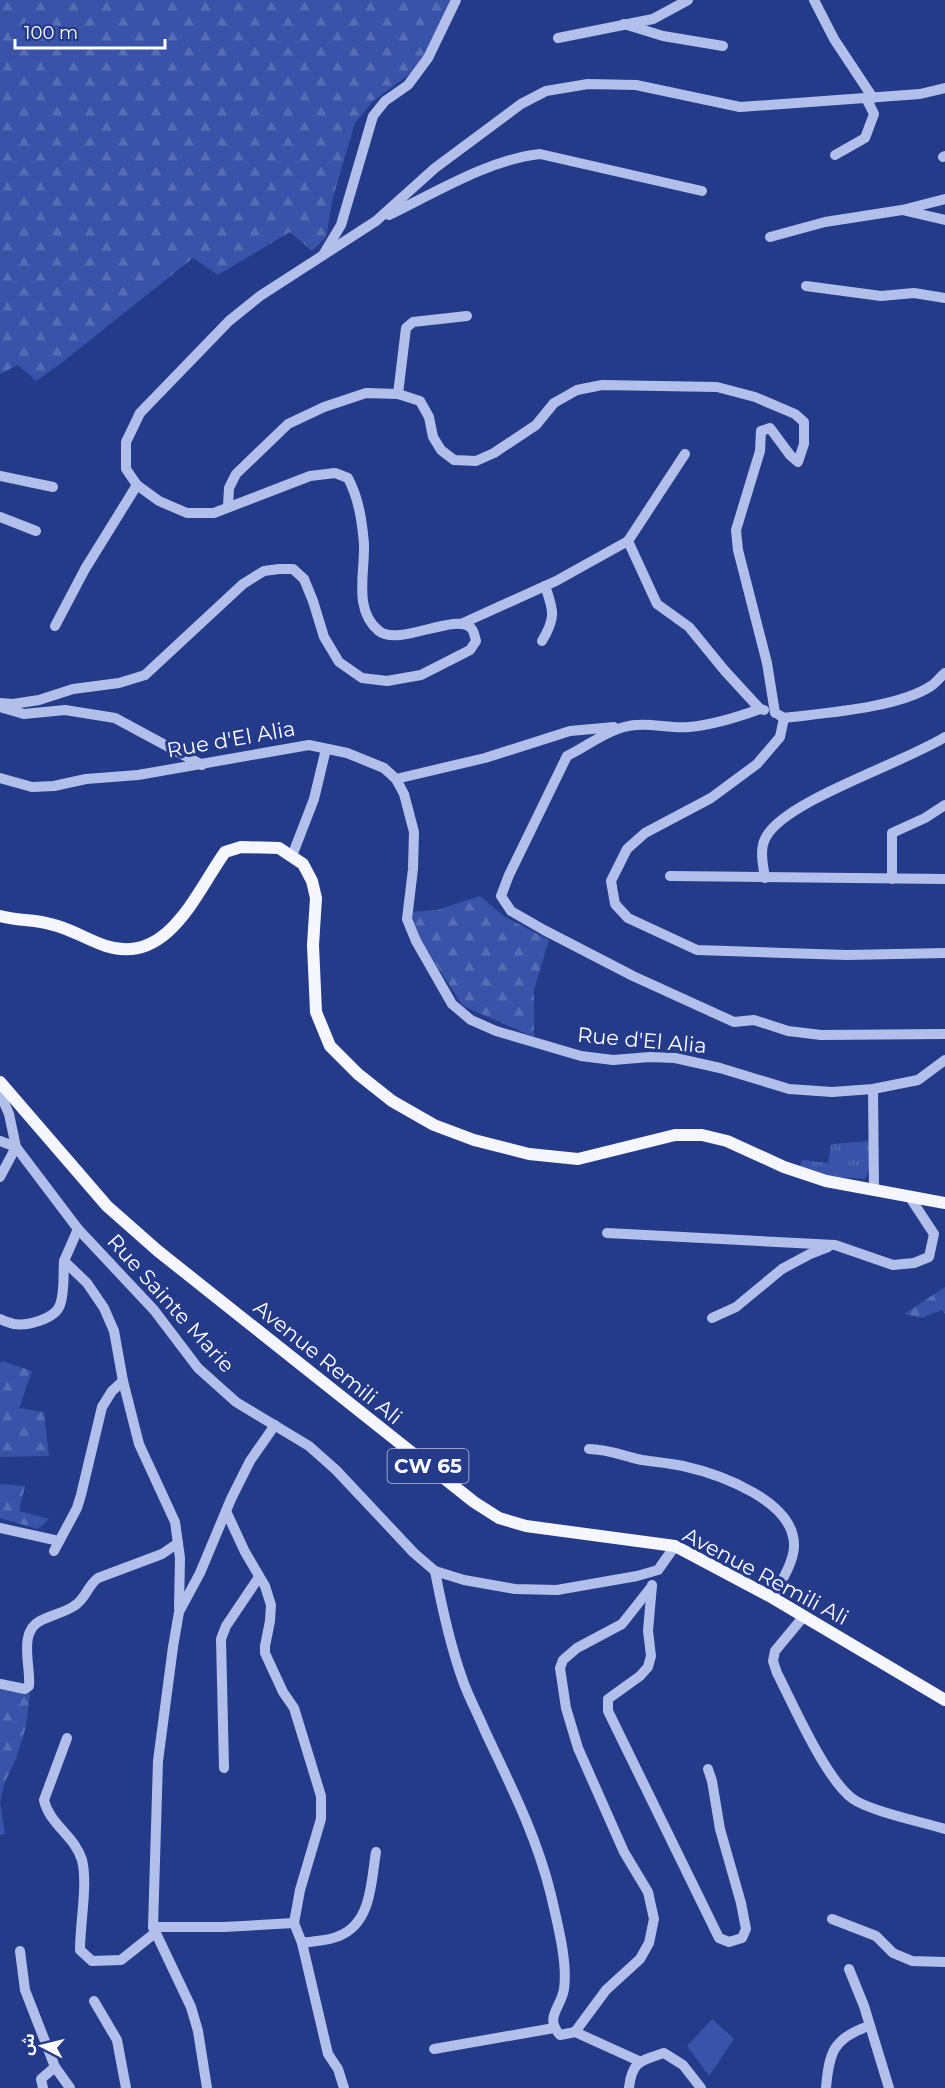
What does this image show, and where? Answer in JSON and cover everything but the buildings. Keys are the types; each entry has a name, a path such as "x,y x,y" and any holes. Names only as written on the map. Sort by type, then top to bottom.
{"main road":[{"path":"0,916 50,924 107,946 128,948 145,946 160,939 179,922 225,852 241,847 279,848 303,864 312,881 316,898 313,945 316,1012 330,1046 358,1074 392,1101 434,1125 474,1140 529,1154 578,1159 675,1135 702,1135 728,1140 784,1167 826,1181 874,1188 945,1203"},
{"name":"Avenue Remili Ali","path":"0,1082 107,1206 132,1229 474,1502 499,1518 526,1526 675,1546 773,1598 945,1700"}],"street":[{"path":"321,258 341,225 373,116 385,101 408,85 428,58 456,0"},
{"path":"558,38 653,19 688,0"},
{"path":"814,0 869,98 874,114 865,138 835,155"},
{"path":"623,24 663,36 723,46"},
{"path":"685,454 628,541 546,586 461,624 394,637 381,633 372,625 364,609 362,597 364,546 361,516 348,478 335,473 310,476 214,513 187,513 159,501 137,485 126,469 126,442 140,413 229,321 260,296 376,221 435,168 521,104 546,91 588,84 636,84 740,107 920,94 945,88"},
{"path":"376,221 494,165 519,156 540,154 702,191"},
{"path":"770,237 825,222 902,210 945,199"},
{"path":"902,210 945,220"},
{"path":"806,286 880,296 914,293 945,298"},
{"path":"398,394 406,328 413,322 467,316"},
{"path":"228,506 230,488 236,474 288,424 324,407 366,393 398,394 420,401 429,417 433,437 441,450 454,460 476,461 494,453 536,425 554,403 577,390 602,386 717,387 755,398 795,414 804,422 804,444 798,462 770,428 761,431 760,451 736,531 738,550 780,716 780,737 757,764 711,798 645,833 627,849 611,880 615,904 628,918 697,950 847,955 945,953"},
{"path":"0,476 53,487"},
{"path":"55,626 96,550 137,485"},
{"path":"0,517 36,531"},
{"path":"628,541 657,604 688,627 760,709 780,716 858,708 904,698 930,686 945,673"},
{"path":"0,705 39,700 73,689 119,683 145,675 165,659 243,584 264,571 293,569 304,579 314,601 324,638 339,662 362,678 387,681 421,675 449,663 470,650 476,640 470,626 461,624"},
{"path":"542,641 550,629 554,609 546,586"},
{"path":"0,705 24,714 64,710 115,718 202,765"},
{"path":"396,779 485,758 570,731 654,725 688,727 716,722 760,709"},
{"path":"626,726 605,734 587,747 567,756 508,875 501,896 511,911 633,976 734,1022 754,1020 788,1031 821,1035 945,1034"},
{"path":"765,878 762,854 765,839 774,827 825,794 904,759 945,737"},
{"name":"Rue d'El Alia","path":"0,778 32,786 54,786 86,779 138,775 202,765 309,745 347,753 384,768 396,779 404,794 414,832 413,869 407,919 416,941 452,1004 471,1020 496,1031 581,1056 613,1060 650,1057 675,1058 720,1068 789,1089 832,1092 873,1089 918,1080 945,1059"},
{"path":"292,856 314,799 326,749"},
{"path":"892,879 892,833 945,805"},
{"path":"670,876 945,879"},
{"path":"873,1089 874,1188"},
{"name":"Rue Sainte Marie","path":"0,1093 9,1114 16,1148 78,1228 154,1310 198,1368 236,1402 309,1446 336,1470 414,1553 435,1571 464,1580 515,1589 557,1590 637,1576 658,1570"},
{"path":"0,1141 16,1148 0,1177"},
{"path":"607,1233 835,1245 893,1265 914,1263 929,1257 934,1234 909,1196"},
{"path":"0,1319 13,1324 22,1324 36,1322 57,1311 61,1303 64,1261 78,1228"},
{"path":"712,1318 736,1307 782,1269 810,1254 835,1245"},
{"path":"64,1261 87,1283 104,1308 114,1331 123,1381 139,1444 175,1522 180,1558 179,1612 159,1761 154,1930 169,1953 191,2007 198,2031 207,2088"},
{"path":"0,1528 57,1546 77,1508 102,1407 112,1391 123,1381"},
{"path":"179,1612 250,1461 275,1425"},
{"path":"589,1449 604,1449 640,1460 683,1466 730,1481 754,1492 768,1503 782,1516 790,1530 794,1546 791,1559 773,1598"},
{"path":"226,1511 265,1586 271,1605 264,1646 283,1692 294,1708 321,1796 321,1819 300,1890 294,1923 302,1943 328,2054 338,2069 344,2088"},
{"path":"0,1684 25,1689 29,1686 27,1639 31,1628 38,1622 74,1606 92,1582 98,1578 162,1554 178,1543"},
{"path":"575,2032 606,1990 640,1959 649,1943 654,1920 648,1892 624,1852 578,1748 566,1708 561,1668 563,1660 578,1648 622,1624 652,1585 658,1570 675,1546"},
{"path":"435,1571 448,1634 464,1683 540,1854 551,1895 565,1977 564,1992 552,2019 554,2028 560,2034 575,2032 639,2061"},
{"path":"224,1768 221,1640 226,1626 259,1576"},
{"path":"652,1585 648,1631 651,1656 648,1667 640,1676 608,1700 608,1711 719,1938 729,1942 742,1938 746,1929 720,1829 708,1769"},
{"path":"804,1616 775,1652 773,1661 777,1673 827,1767 852,1799 945,1829"},
{"path":"67,1738 45,1800 46,1810 75,1846 82,1860 84,1883 80,1950 92,1961 120,1960 154,1930 294,1923"},
{"path":"302,1943 340,1936 353,1927 364,1913 376,1852"},
{"path":"832,1919 876,1936 893,1953 912,1961 945,1962"},
{"path":"20,1951 25,1990 55,2067 70,2088"},
{"path":"849,1969 889,2088"},
{"path":"94,2001 117,2040 126,2088"},
{"path":"826,2088 832,2052 846,2036 869,2026"},
{"path":"434,2049 554,2028"},
{"path":"629,2088 631,2071 639,2061 664,2053 683,2065 701,2088"},
{"path":"43,2088 41,2079 55,2067"}],"green space":[{"path":"0,0 451,0 424,63 372,102 355,123 333,197 326,237 312,251 290,232 218,275 193,258 36,381 18,365 0,374"},
{"path":"480,896 504,916 549,940 534,990 534,1037 463,1006 420,940 411,912 437,910"},
{"path":"869,1141 869,1170 865,1179 827,1176 799,1168 802,1160 828,1163 831,1144"},
{"path":"945,1287 945,1314 942,1310 922,1318 904,1314"},
{"path":"2,1361 32,1371 19,1408 44,1412 49,1456 0,1457 0,1364"},
{"path":"0,1484 25,1486 19,1511 49,1519 38,1529 0,1518"},
{"path":"0,1690 30,1694 26,1727 16,1759 4,1784 0,1802"},
{"path":"0,1802 5,1834 0,1835"},
{"path":"712,2019 734,2039 709,2076 687,2046"}]}
